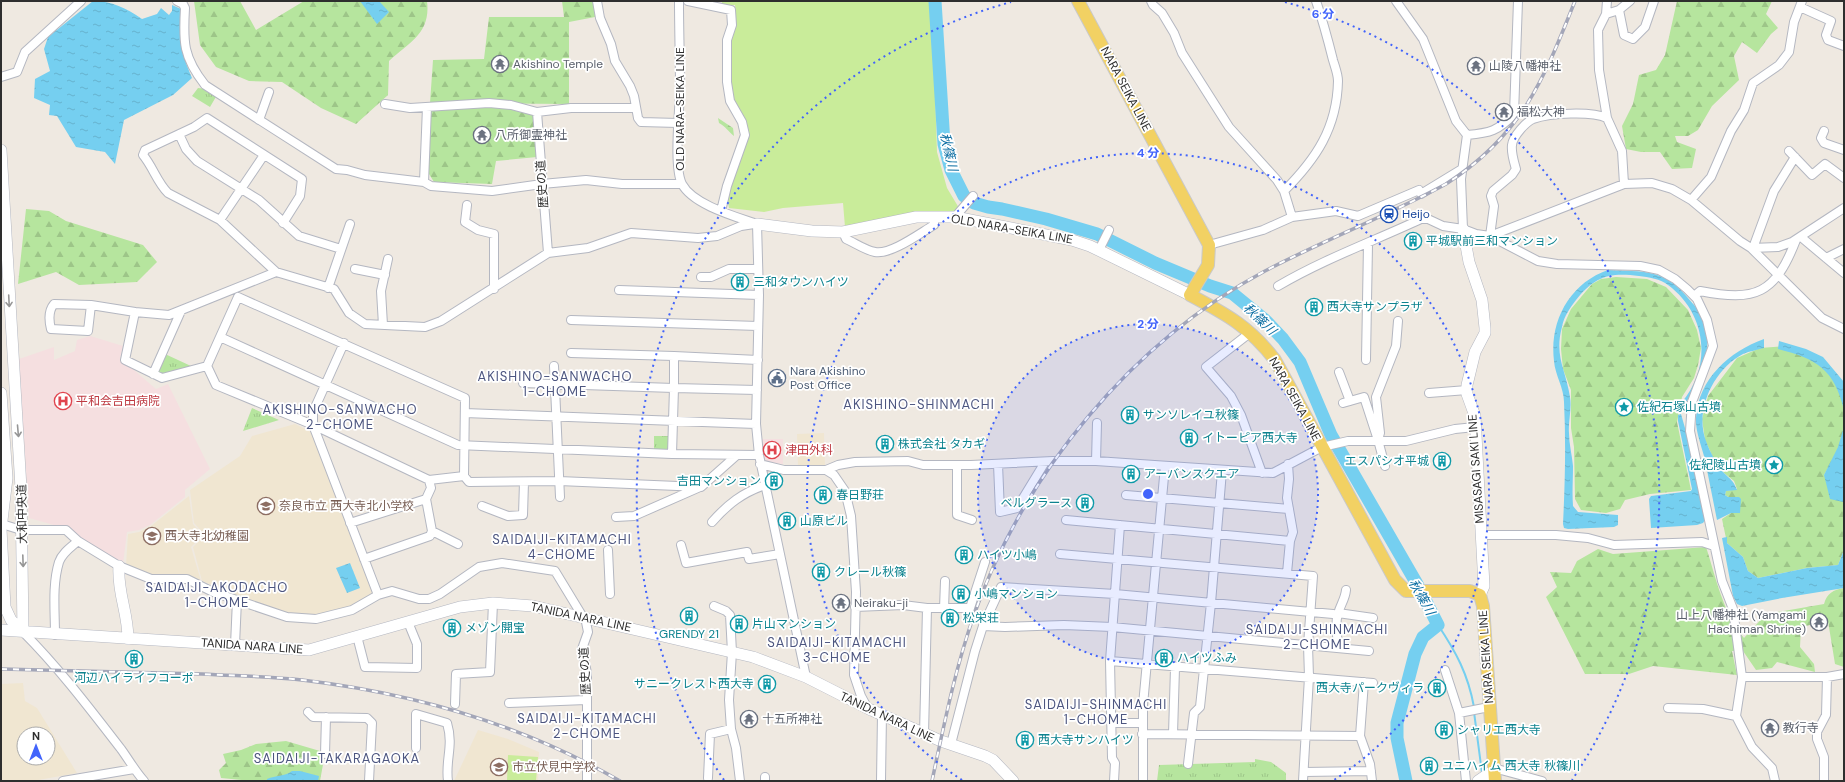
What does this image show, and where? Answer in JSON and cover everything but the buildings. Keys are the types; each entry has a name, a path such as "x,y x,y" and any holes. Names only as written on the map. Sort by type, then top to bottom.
{"main road":[{"name":"NARA SEIKA LINE","path":"1078,1 1209,245"},
{"name":"大和中央道","path":"1,150 21,488 23,632"},
{"name":"OLD NARA-SEIKA LINE","path":"757,224 812,231 843,232 916,217 955,217 1072,240 1099,250 1191,292"},
{"name":"MISASAGI SAKI LINE","path":"1463,229 1469,262 1482,300 1485,328 1475,352 1467,390 1475,416 1484,586 1480,595"},
{"path":"1191,292 1208,265 1209,245"},
{"name":"NARA SEIKA LINE","path":"1191,292 1251,332 1275,360 1324,446 1395,580 1406,591 1470,591 1480,595 1484,613 1485,708 1493,774"},
{"name":"大和中央道","path":"1,393 7,478 1,529 5,607 10,620 23,632"},
{"path":"119,566 118,581 128,621 128,639"},
{"name":"TANIDA NARA LINE","path":"1,630 309,650 460,607 493,604 534,606 753,657 806,677 868,710 882,714 924,734 993,760 1013,781"},
{"path":"1478,781 1493,774"}],"street":[{"path":"1,77 17,72 25,52 81,1"},
{"path":"177,1 183,4 185,8 184,39 186,51 196,73 205,85 336,169 365,175 424,182 431,186 492,191 586,180 622,184 682,184"},
{"path":"597,1 600,18 611,44 614,61 630,86 638,118 641,122 678,123"},
{"name":"OLD NARA-SEIKA LINE","path":"679,1 680,88 678,123 679,166 682,184 691,195 721,211 757,224"},
{"path":"688,1 717,4 731,10 732,26 727,40 727,82 730,101 742,122 745,135 721,211"},
{"path":"1151,1 1153,5 1162,13 1174,34 1182,53 1229,127 1277,180 1284,191 1292,217"},
{"path":"1284,191 1306,170 1323,143 1334,114 1338,80 1325,28 1316,1"},
{"path":"1396,1 1423,39 1456,121 1467,135 1462,169 1463,229"},
{"path":"1467,135 1482,134 1497,130 1514,114 1518,1"},
{"path":"1607,1 1606,14 1598,30 1598,70 1607,118 1622,151 1624,184"},
{"path":"1606,14 1619,10 1630,1"},
{"path":"1619,10 1624,35 1633,39 1645,27 1654,2"},
{"path":"1691,200 1711,176 1731,131 1744,110 1753,83 1779,65 1789,52 1794,22 1801,4 1831,21 1826,35 1828,40 1844,46"},
{"path":"259,120 269,92"},
{"path":"385,104 410,108 489,103 511,105 537,112 571,108 636,108"},
{"path":"424,182 427,107"},
{"name":"歴史の道","path":"537,112 547,254"},
{"path":"1490,236 1494,206 1491,196 1493,191 1512,175 1516,169 1512,145 1514,139 1525,125 1532,119 1561,115 1598,114 1607,118"},
{"path":"283,223 300,196 302,179 207,118 194,127 145,150 143,155 151,165 162,187 168,193 220,220 276,272 334,289 349,313 364,324 424,327 441,321 494,289 547,254 588,248 631,233 698,238 717,236 741,226 757,224 759,295 756,424 759,460 806,677"},
{"path":"1824,131 1821,138 1824,143 1844,150"},
{"path":"179,134 186,149 197,161 259,200 299,236 341,249"},
{"path":"1752,248 1774,191 1792,154 1812,175 1824,164 1844,178"},
{"path":"220,220 264,155"},
{"path":"1209,245 1263,230 1292,217 1336,211 1358,216 1419,190 1421,194 1462,169"},
{"path":"1490,236 1624,184 1652,183 1672,189 1691,200 1740,241 1752,248 1822,318 1844,329"},
{"path":"955,217 974,196"},
{"path":"467,205 465,222 478,230 494,234 494,289"},
{"path":"1752,248 1778,247 1798,238 1844,209"},
{"path":"843,232 846,239 875,252 886,251 898,246 934,224 934,217"},
{"path":"1278,286 1307,269 1368,244 1421,219 1428,219 1443,226 1463,229 1476,234 1490,236 1538,261 1557,264 1640,266 1659,270 1675,279 1694,296 1708,320 1713,346 1692,402 1690,431 1722,581 1733,609 1742,677 1736,716 1752,747 1772,768 1775,781"},
{"path":"328,288 350,224"},
{"path":"1099,250 1110,230"},
{"path":"1694,296 1700,291 1739,296 1756,293 1772,284 1798,238"},
{"path":"1798,238 1844,273"},
{"path":"1366,360 1368,244"},
{"path":"1826,258 1844,249"},
{"path":"383,325 381,291 388,259"},
{"path":"355,269 384,275"},
{"path":"701,277 711,277 729,269 758,269"},
{"path":"92,306 88,331 51,329 50,309 54,304 92,306 169,315 276,272"},
{"path":"235,289 238,297 207,366 216,385 313,425 429,480 464,476"},
{"path":"619,290 759,295"},
{"path":"238,297 465,398 466,446 464,476 469,482 559,482 701,487"},
{"path":"153,374 181,311"},
{"path":"135,312 125,360 162,378 207,366"},
{"path":"571,320 758,326"},
{"path":"1378,440 1380,433 1376,397 1396,346 1398,321"},
{"path":"1251,332 1206,367 1231,396 1241,415 1262,473"},
{"path":"220,337 458,445 558,450 737,455 759,460 784,470 826,470 838,465 855,462 908,461 922,465 957,465 1053,461 1096,461 1222,471 1273,473 1324,446 1348,441 1406,441 1455,428 1475,426"},
{"path":"28,530 66,530 78,541 119,566 151,579 187,579 213,592 287,617 316,619 352,610 378,595 313,425 313,412 344,343"},
{"path":"571,353 758,360"},
{"path":"672,454 674,356"},
{"path":"554,366 560,497"},
{"path":"1339,372 1347,402 1364,397 1385,466"},
{"path":"523,383 757,390"},
{"path":"1429,393 1467,390"},
{"path":"465,413 756,424"},
{"path":"1096,461 1097,423"},
{"path":"616,517 634,516 701,487 737,455"},
{"path":"998,464 1000,512 1016,508 1045,462"},
{"path":"1287,573 1290,541 1293,532 1287,498 1289,479 1288,464"},
{"path":"957,465 957,515 972,520"},
{"path":"1142,781 1142,723 1146,665 1164,466"},
{"path":"826,470 840,483 848,501 856,592 854,675 861,696 868,710"},
{"path":"1188,764 1193,735 1194,713 1200,707 1211,602 1222,471"},
{"path":"364,559 430,536 432,531 426,499 432,488 429,480"},
{"path":"482,506 508,516 523,515 524,482"},
{"path":"712,522 721,512 746,492 765,485"},
{"path":"1126,495 1289,509"},
{"path":"350,523 426,499"},
{"path":"1066,520 1290,541"},
{"path":"5,525 18,528"},
{"path":"1114,781 1115,763 1112,758 1110,661 1120,525"},
{"path":"432,531 458,544"},
{"path":"1481,535 1556,535 1588,538 1614,545 1702,542 1714,546"},
{"path":"55,634 55,593 59,562 64,554 78,541"},
{"path":"681,545 686,563 747,552 749,558 780,554"},
{"path":"608,550 610,594"},
{"path":"1060,554 1214,566 1313,576 1308,645 1309,677 1303,781"},
{"path":"855,608 903,605 944,609 970,608 986,562"},
{"name":"歴史の道","path":"378,595 392,591 419,599 429,599 440,594 478,567 502,563 555,571 584,617 588,632 582,643 587,673 587,781"},
{"path":"944,609 945,581"},
{"path":"950,744 960,702 983,626 1001,587 1153,597 1335,613 1373,618"},
{"path":"1338,648 1338,636 1335,630 1335,613 1346,598 1346,590"},
{"path":"235,645 237,600"},
{"path":"455,704 456,674 490,672 493,604"},
{"path":"714,606 726,611 730,615 732,652 729,700 731,729 736,748 740,781"},
{"path":"924,734 927,608"},
{"path":"357,636 365,667 416,668 417,644 408,622"},
{"path":"983,626 1005,627 1064,625 1112,627 1369,651"},
{"path":"23,632 60,670 85,706 122,751 144,781"},
{"path":"1110,661 1175,668 1373,682"},
{"path":"1173,734 1175,668"},
{"path":"1445,670 1459,713 1466,781"},
{"path":"1742,677 1827,677 1844,674"},
{"path":"1824,781 1824,757 1817,739 1817,732 1826,715 1827,677"},
{"path":"1364,682 1360,736 1371,771 1372,781"},
{"path":"509,704 586,700"},
{"path":"1459,713 1485,708"},
{"path":"1668,708 1703,709 1736,716"},
{"path":"308,712 313,717 367,718 370,720 372,723 368,781"},
{"path":"416,748 416,714 447,723 451,736 447,774 448,781"},
{"path":"881,781 882,714"},
{"path":"325,754 326,717"},
{"path":"1112,723 1142,723"},
{"path":"708,778 710,734 731,729"},
{"path":"1142,734 1360,736"},
{"path":"63,781 134,769"},
{"path":"1493,774 1501,770 1542,781"},
{"path":"1304,772 1371,771"}],"shaded area":[{"path":"90,336 123,346 120,358 156,389 168,384 210,469 185,490 185,497 150,525 139,530 127,532 123,564 84,542 68,529 29,518 19,359 54,347 54,360 75,351 77,340"},
{"name":"奈良市立 西大寺北小学校","path":"295,424 311,432 373,592 349,610 316,618 287,616 202,581 193,547 205,535 194,523 190,490 240,456 252,436"},
{"path":"824,433 825,466 798,466 797,434"},
{"name":"津田外科","path":"761,439 783,439 783,464 761,461"},
{"path":"189,496 193,524 203,535 191,547 201,581 188,576 151,578 126,566 128,534 139,532 151,526"},
{"path":"23,683 25,701 37,708 48,726 16,726 16,766 56,766 56,739 77,773 33,781 1,781 1,684"},
{"name":"市立伏見中学校","path":"478,730 508,739 539,752 538,781 454,781"}],"green space":[{"path":"194,1 240,1 256,30 304,1 427,1 427,12 426,21 417,36 389,61 388,95 356,124 321,108 282,82 249,81 216,67 200,45"},
{"name":"Akishino Temple","path":"562,1 594,1 595,17 569,22 569,104 430,103 433,60 484,59 489,17 564,17"},
{"path":"722,1 932,1 937,152 947,188 959,208 955,214 845,227 843,203 783,208 764,212 729,208 727,197 748,135 733,101 728,81 730,37 736,24 735,5 722,5"},
{"path":"1677,1 1772,1 1766,14 1778,28 1771,34 1757,53 1742,42 1734,56 1739,80 1712,106 1698,130 1688,136 1675,136 1677,142 1696,149 1692,168 1672,169 1660,152 1641,152 1626,149 1622,126 1633,104 1639,75 1656,70 1665,55"},
{"path":"198,88 208,89 217,95 210,107 192,96"},
{"name":"八所御霊神社","path":"510,107 535,113 537,157 496,161 492,184 434,182 429,174 429,108"},
{"path":"718,118 733,128 734,136 719,123"},
{"path":"26,209 49,211 66,221 143,245 157,262 137,282 79,285 56,272 18,284"},
{"path":"1616,277 1647,279 1666,287 1688,310 1697,330 1701,348 1694,378 1682,397 1677,422 1691,490 1650,494 1625,500 1620,509 1606,513 1581,510 1575,499 1574,447 1571,428 1571,390 1563,369 1561,349 1562,329 1571,309 1592,284 1601,279"},
{"path":"1788,346 1816,359 1841,386 1844,399 1844,440 1824,475 1844,502 1844,550 1838,565 1807,568 1758,578 1748,571 1743,557 1727,543 1722,519 1731,513 1739,497 1728,497 1725,495 1726,491 1737,489 1734,481 1724,473 1713,457 1705,440 1702,419 1708,396 1737,358 1760,348"},
{"path":"165,354 191,366 162,376 157,372"},
{"path":"252,408 279,420 243,431"},
{"path":"654,436 670,436 670,450 654,450"},
{"path":"1706,547 1725,606 1744,638 1766,614 1824,604 1827,597 1831,593 1844,588 1844,667 1835,664 1828,621 1801,627 1800,647 1814,664 1815,672 1777,662 1772,668 1756,670 1743,651 1732,651 1737,675 1653,666 1629,674 1585,674 1546,597 1557,587 1550,572 1571,573 1577,561 1598,549 1613,554"},
{"path":"286,741 320,751 324,759 320,781 252,781 221,778 219,770 226,763 223,754 241,750 256,744"},
{"path":"508,755 538,757 536,781 507,781"},
{"path":"1255,759 1271,762 1286,773 1286,781 1157,781 1159,765 1255,762"}],"water":[{"path":"93,1 106,2 119,6 142,19 157,14 161,8 169,15 172,11 172,5 181,9 183,52 192,78 173,95 124,120 115,164 105,152 76,147 57,116 49,115 50,105 34,98 35,79 50,71 44,49 48,37"},
{"path":"360,1 379,1 389,12 377,24"},
{"path":"1608,270 1649,273 1673,283 1685,294 1702,315 1708,339 1707,350 1705,361 1697,382 1687,401 1682,402 1692,387 1698,372 1701,356 1701,340 1691,310 1681,297 1668,285 1658,280 1643,276 1611,276 1597,281 1590,286 1569,309 1564,319 1559,346 1570,402 1569,441 1573,466 1573,506 1578,512 1618,515 1618,525 1614,527 1568,529 1564,528 1563,524 1565,463 1564,397 1554,361 1553,346 1555,332 1565,305 1573,294 1583,284"},
{"path":"1764,339 1764,348 1743,354 1723,370 1715,380 1705,404 1703,429 1706,441 1716,462 1733,482 1737,490 1726,491 1725,495 1728,497 1739,497 1741,499 1740,513 1731,513 1717,520 1697,428 1696,418 1698,404 1709,379 1718,368 1739,351"},
{"path":"1779,341 1806,349 1823,357 1844,382 1844,410 1840,396 1829,375 1813,362 1803,357 1778,349"},
{"path":"1681,414 1687,435 1705,520 1703,523 1697,525 1651,528 1649,499 1651,496 1691,491 1692,489 1678,421 1678,415"},
{"path":"1844,418 1843,502 1830,499 1824,475 1838,447 1843,430"},
{"path":"1727,537 1727,543 1743,557 1748,571 1758,578 1807,568 1838,565 1844,550 1844,588 1742,606 1737,604 1733,596 1722,538"},
{"path":"350,563 360,588 347,593 336,568"},
{"path":"292,771 300,771 319,776 318,781 267,781 267,779"}],"waterway":[{"name":"秋篠川","path":"935,1 944,144 951,170 964,196 974,203 1046,219 1097,234 1155,263 1210,286 1232,293 1265,320 1283,339 1300,362 1331,435 1417,584 1438,625 1423,637 1415,654 1397,723 1397,738 1406,781"},
{"path":"1438,625 1465,674 1474,707"},
{"path":"1474,712 1482,773"}],"railway":[{"path":"932,781 950,697 967,635 995,562 1022,511 1053,462 1088,416 1128,374 1170,335 1216,300 1265,271 1424,196 1446,184 1472,165 1494,146 1512,126 1527,104 1552,56 1575,1"},
{"path":"1,669 252,676 302,680 384,693 466,714 506,728 545,743 620,781"}],"place":[{"name":"Akishino Temple","path":"500,64"},
{"name":"山陵八幡神社","path":"1476,66"},
{"name":"福松大神","path":"1504,112"},
{"name":"八所御霊神社","path":"482,135"},
{"name":"Heijo","path":"1389,214"},
{"name":"平城駅前三和マンション","path":"1413,241"},
{"name":"三和タウンハイツ","path":"740,282"},
{"name":"西大寺サンプラザ","path":"1314,307"},
{"name":"Nara Akishino Post Office","path":"777,378"},
{"name":"平和会吉田病院","path":"63,401"},
{"name":"佐紀石塚山古墳","path":"1624,407"},
{"name":"サンソレイユ秋篠","path":"1130,415"},
{"name":"イトーピア西大寺","path":"1189,438"},
{"name":"株式会社 タカギ","path":"885,444"},
{"name":"津田外科","path":"772,450"},
{"name":"エスパシオ平城","path":"1442,461"},
{"name":"佐紀陵山古墳","path":"1774,465"},
{"name":"アーバンスクエア","path":"1131,474"},
{"name":"吉田マンション","path":"774,481"},
{"name":"春日野荘","path":"823,495"},
{"name":"ベルグラース","path":"1085,503"},
{"name":"奈良市立 西大寺北小学校","path":"266,506"},
{"name":"山原ビル","path":"787,521"},
{"name":"西大寺北幼稚園","path":"152,536"},
{"name":"ハイツ小嶋","path":"964,555"},
{"name":"クレール秋篠","path":"821,572"},
{"name":"小嶋マンション","path":"961,594"},
{"name":"Neiraku-ji","path":"841,603"},
{"name":"GRENDY 21","path":"689,616"},
{"name":"松栄荘","path":"950,618"},
{"name":"山上八幡神社 (Yamgami Hachiman Shrine)","path":"1819,622"},
{"name":"片山マンション","path":"739,624"},
{"name":"メゾン開宝","path":"452,628"},
{"name":"ハイツふみ","path":"1164,658"},
{"name":"河辺ハイライフコーポ","path":"134,659"},
{"name":"サニークレスト西大寺","path":"767,684"},
{"name":"西大寺パークヴィラ","path":"1437,688"},
{"name":"十五所神社","path":"749,719"},
{"name":"教行寺","path":"1770,728"},
{"name":"シャリエ西大寺","path":"1444,730"},
{"name":"西大寺サンハイツ","path":"1025,740"},
{"name":"ユニハイム 西大寺 秋篠川","path":"1429,766"},
{"name":"市立伏見中学校","path":"499,767"}],"district":[{"name":"AKISHINO-SANWACHO 1-CHOME","path":"555,384"},
{"name":"AKISHINO-SHINMACHI","path":"919,404"},
{"name":"AKISHINO-SANWACHO 2-CHOME","path":"340,416"},
{"name":"SAIDAIJI-KITAMACHI 4-CHOME","path":"562,546"},
{"name":"SAIDAIJI-AKODACHO 1-CHOME","path":"217,594"},
{"name":"SAIDAIJI-SHINMACHI 2-CHOME","path":"1317,636"},
{"name":"SAIDAIJI-KITAMACHI 3-CHOME","path":"837,650"},
{"name":"SAIDAIJI-SHINMACHI 1-CHOME","path":"1096,712"},
{"name":"SAIDAIJI-KITAMACHI 2-CHOME","path":"587,726"},
{"name":"SAIDAIJI-TAKARAGAOKA","path":"337,758"}]}
